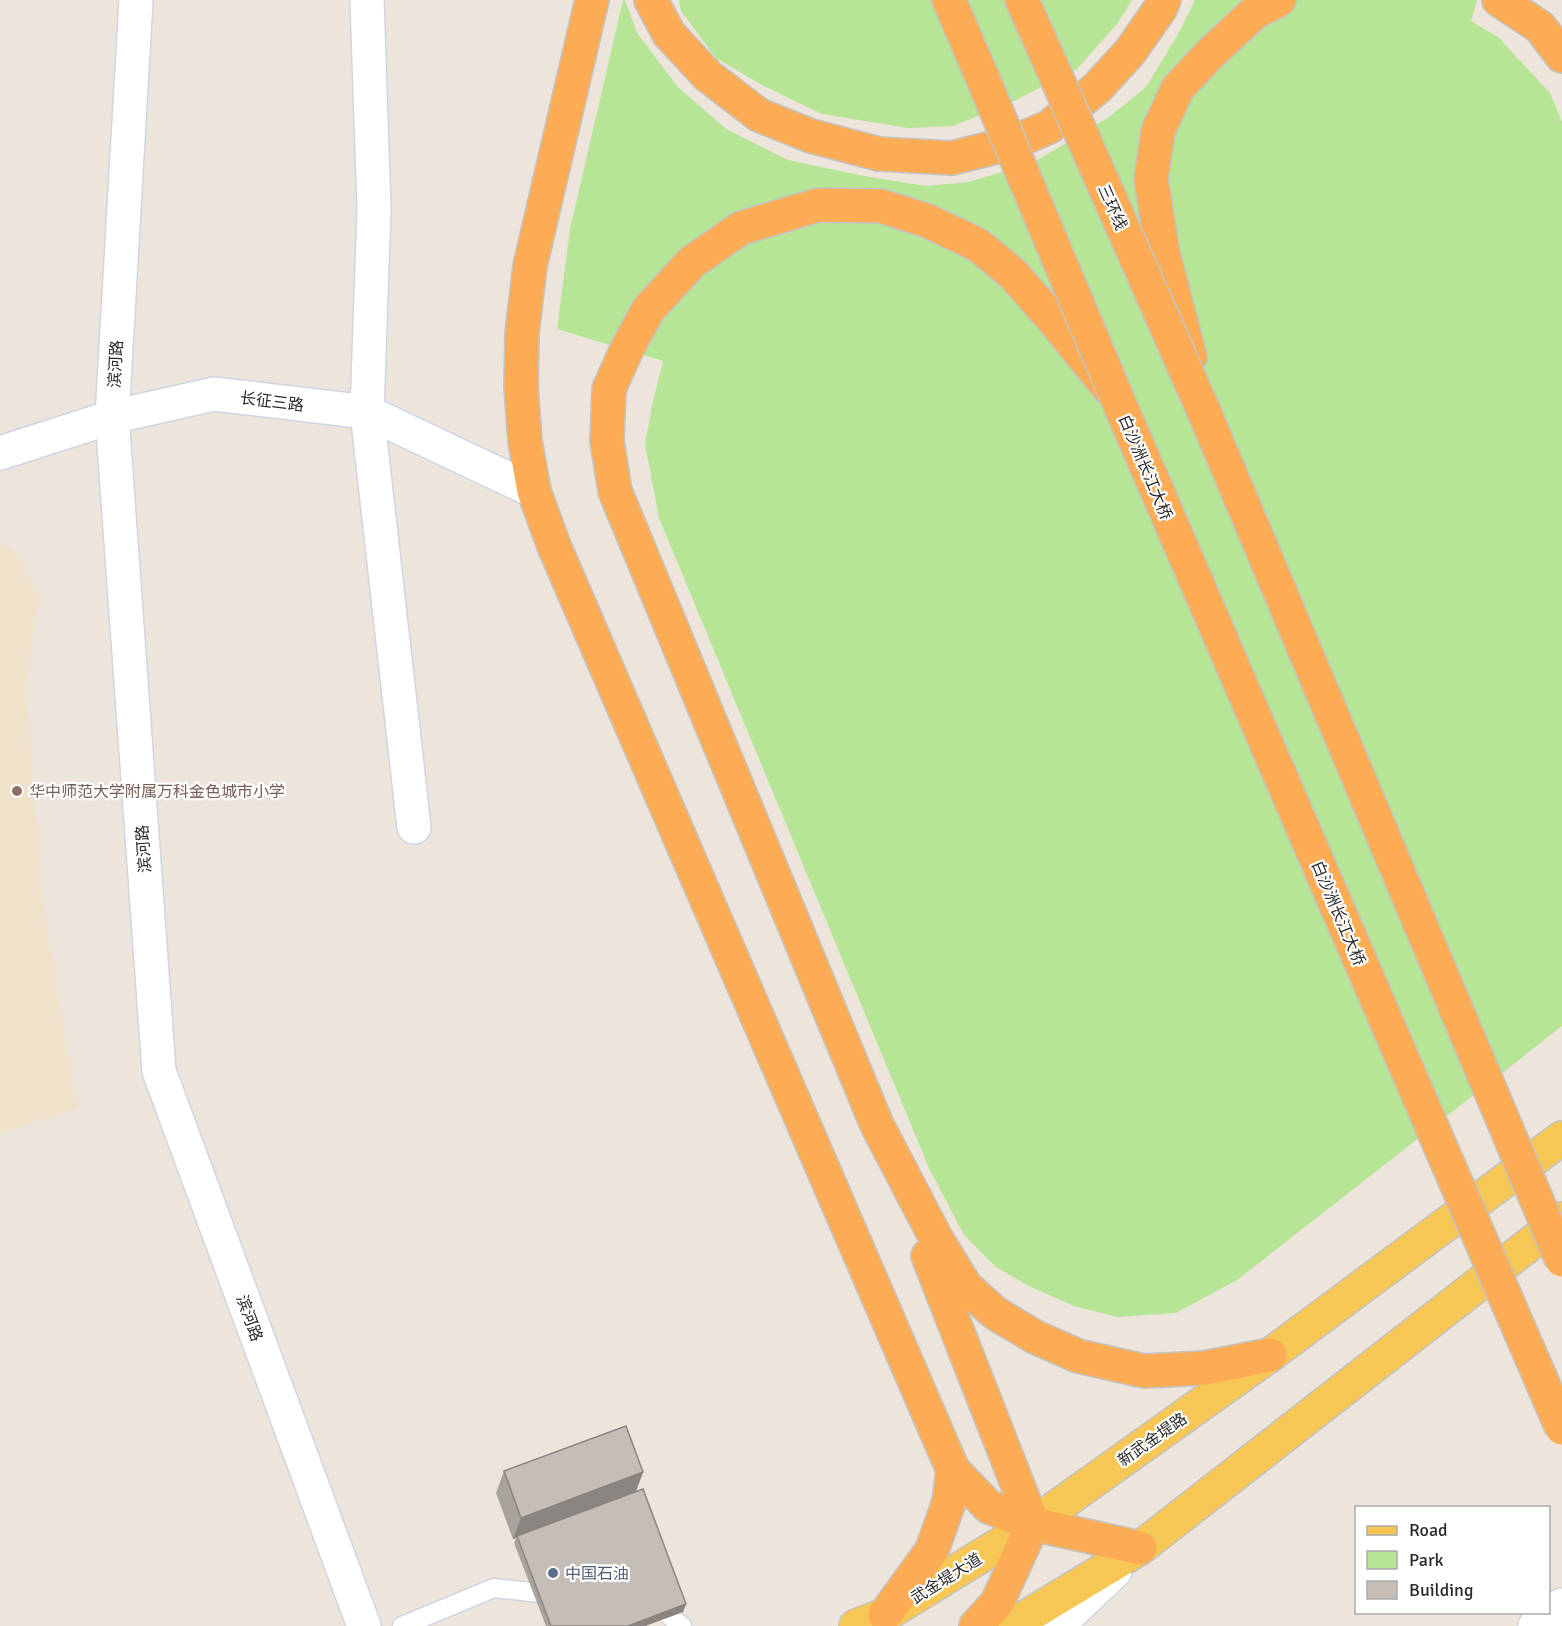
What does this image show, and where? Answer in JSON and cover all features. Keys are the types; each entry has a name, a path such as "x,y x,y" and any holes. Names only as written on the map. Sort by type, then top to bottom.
{"highway":[{"path":"592,0 530,266 522,334 521,387 525,441 534,491 554,546 953,1470 989,1507 1033,1524 1140,1548"},
{"path":"651,0 669,34 708,76 759,115 811,136 879,154 952,158 1012,143 1049,128 1097,88 1130,52 1164,0"},
{"path":"949,0 1117,398"},
{"name":"三环线","path":"1022,0 1205,414"},
{"path":"1279,0 1255,12 1178,88 1158,132 1151,179 1163,253 1205,414 1562,1260"},
{"path":"1499,0 1540,27 1562,56"},
{"path":"975,1626 997,1603 1033,1524 878,1125 615,491 607,441 609,389 648,310 692,262 741,228 818,205 881,206 928,221 978,246 1012,273 1117,398"},
{"name":"白沙洲长江大桥","path":"1117,398 1562,1428"},
{"path":"878,1125 937,1240 966,1287 994,1313 1035,1337 1078,1356 1144,1371 1204,1368 1270,1355"},
{"path":"871,1621 932,1550 949,1502 953,1470"}],"main road":[{"name":"新武金堤路","path":"1033,1524 1270,1355 1562,1138"},
{"path":"1011,1626 1140,1548 1562,1219"},
{"name":"武金堤大道","path":"871,1621 1033,1524"}],"street":[{"name":"滨河路","path":"136,0 112,417 159,1071 364,1626"},
{"path":"367,0 374,209 367,412 414,827"},
{"name":"长征三路","path":"0,453 112,417 214,394 367,412 534,491"},
{"path":"1057,1626 1140,1548"},
{"path":"1535,1626 1562,1605"}],"lane":[{"path":"402,1626 494,1588 575,1596"},
{"path":"633,1602 656,1605 682,1626"}],"shaded area":[{"name":"华中师范大学附属万科金色城市小学","path":"0,543 15,550 38,596 26,689 42,893 71,1074 79,1108 0,1133"}],"green space":[{"path":"623,0 625,0 637,33 678,87 726,129 788,160 926,186 968,182 1033,163 1109,117 1146,87 1177,36 1195,0 1477,0 1471,21 1498,37 1550,93 1562,122 1562,1026 1237,1280 1176,1313 1118,1317 1074,1306 1029,1286 996,1267 964,1235 929,1168 659,518 645,444 663,361 557,329 570,229"},
{"path":"679,0 1132,0 1117,24 1077,69 1012,102 953,126 908,128 822,114 762,85 716,58 681,11"}],"building":[{"path":"626,1426 643,1472 521,1518 504,1471"},
{"path":"643,1489 686,1604 628,1626 551,1626 517,1536"}],"place":[{"name":"华中师范大学附属万科金色城市小学","path":"17,791"},
{"name":"中国石油","path":"553,1573"}]}
